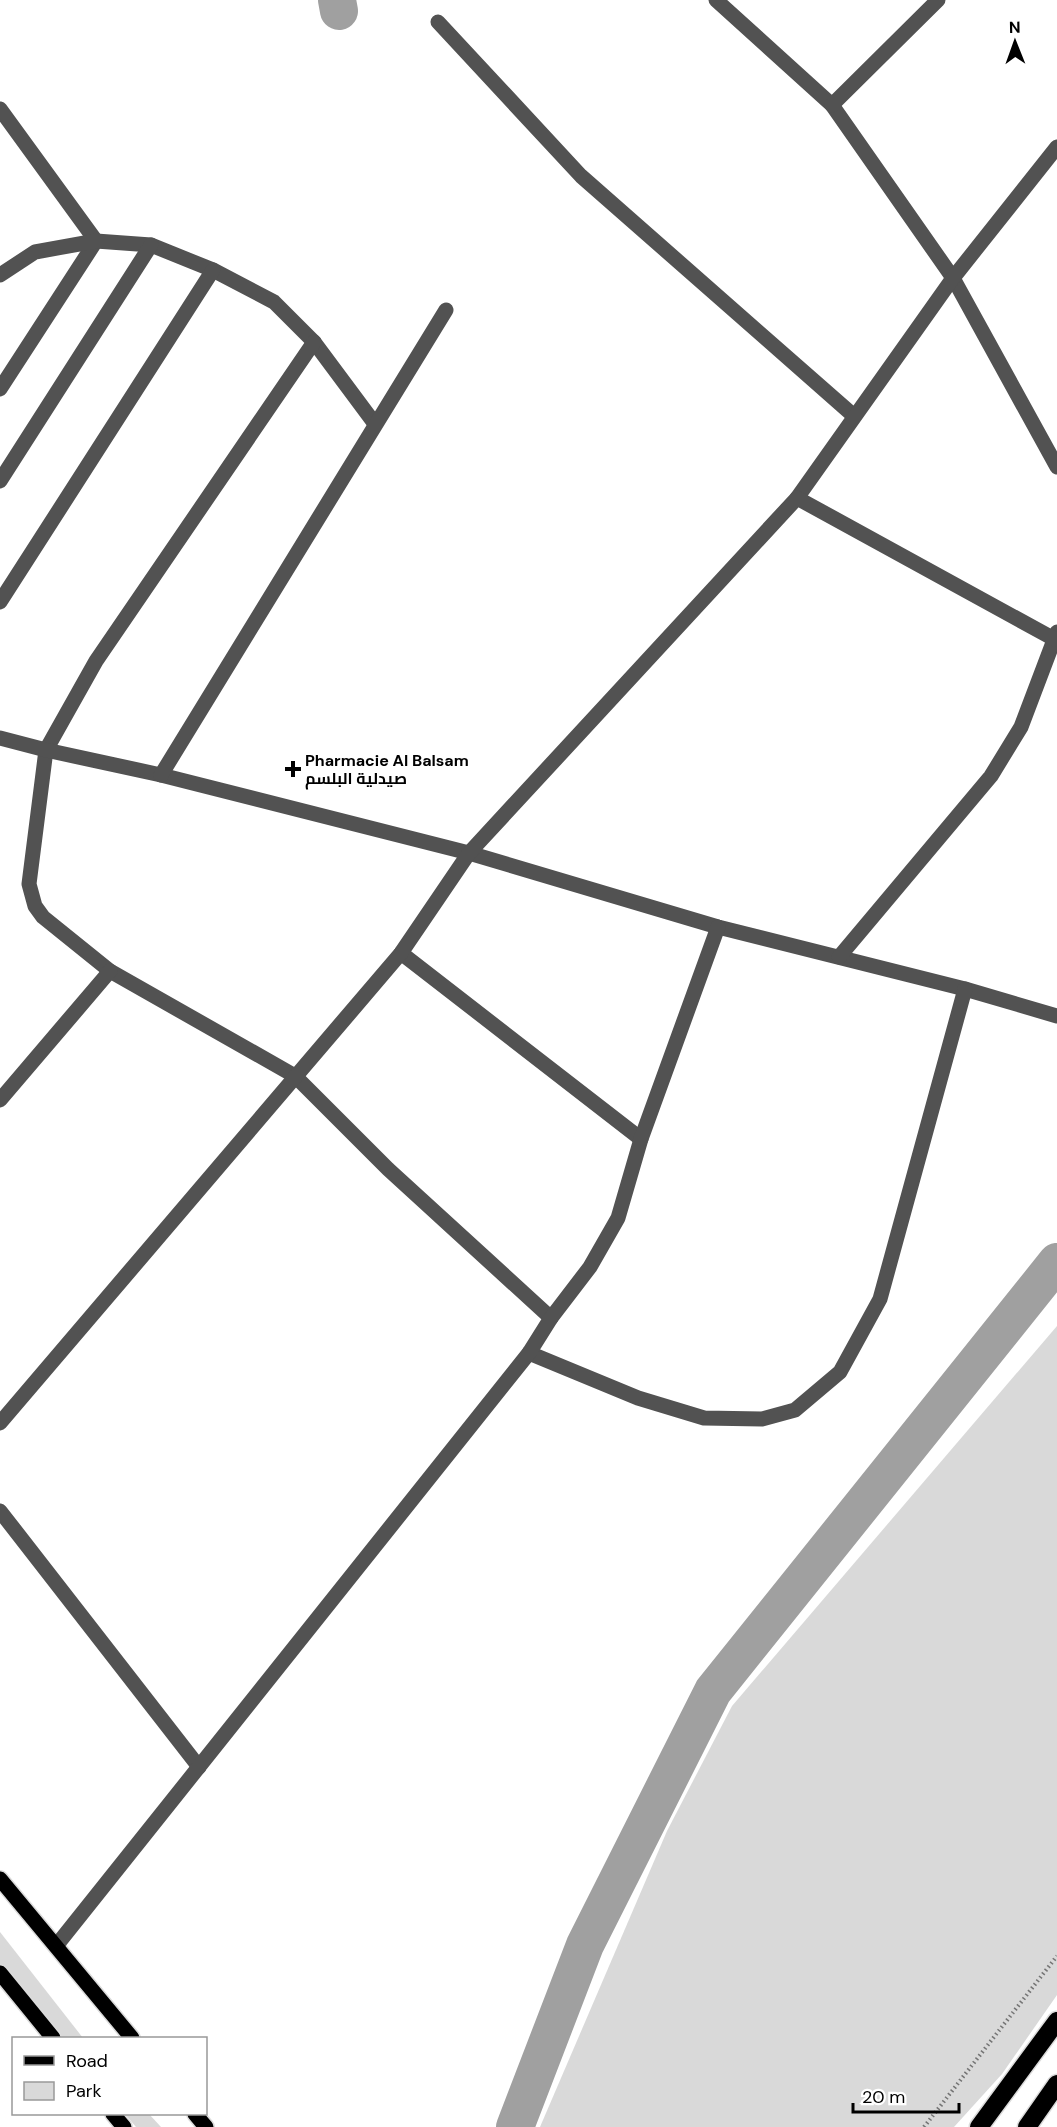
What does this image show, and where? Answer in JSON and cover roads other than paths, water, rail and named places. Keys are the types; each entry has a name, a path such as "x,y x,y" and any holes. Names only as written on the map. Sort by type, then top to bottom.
{"highway":[{"path":"979,2127 1057,2021"},
{"path":"1027,2127 1057,2084"}],"main road":[{"path":"0,1879 131,2037"},
{"path":"0,1973 52,2037"},
{"path":"114,2115 124,2127"},
{"path":"196,2115 206,2127"}],"street":[{"path":"716,0 832,105 953,278 1057,467"},
{"path":"832,105 938,0"},
{"path":"438,22 581,177 854,416"},
{"path":"0,109 96,241"},
{"path":"0,1424 401,953 469,853 797,498 953,278 1057,147"},
{"path":"0,389 96,241"},
{"path":"0,275 35,252 96,241 151,245 213,270 274,302 314,342 375,424"},
{"path":"0,481 151,245"},
{"path":"0,602 213,270"},
{"path":"161,775 446,310"},
{"path":"314,342 96,661 46,750 29,884 35,906 43,917 110,971 295,1076 388,1169 551,1318"},
{"path":"797,498 1056,635 1021,727 991,776 840,957"},
{"path":"0,738 161,775 469,853 718,927 965,989 1057,1016"},
{"path":"56,1946 529,1353 551,1318 590,1267 618,1218 641,1139 718,927"},
{"path":"401,953 641,1139"},
{"path":"0,1100 110,971"},
{"path":"529,1353 638,1398 704,1418 762,1419 795,1410 840,1372 880,1299 965,989"},
{"path":"0,1511 199,1767"}],"waterway":[{"path":"337,0 339,11"},
{"path":"515,2127 585,1945 713,1691 1057,1262"}],"place":[{"name":"Pharmacie Al Balsam صيدلية البلسم","path":"293,769"}]}
